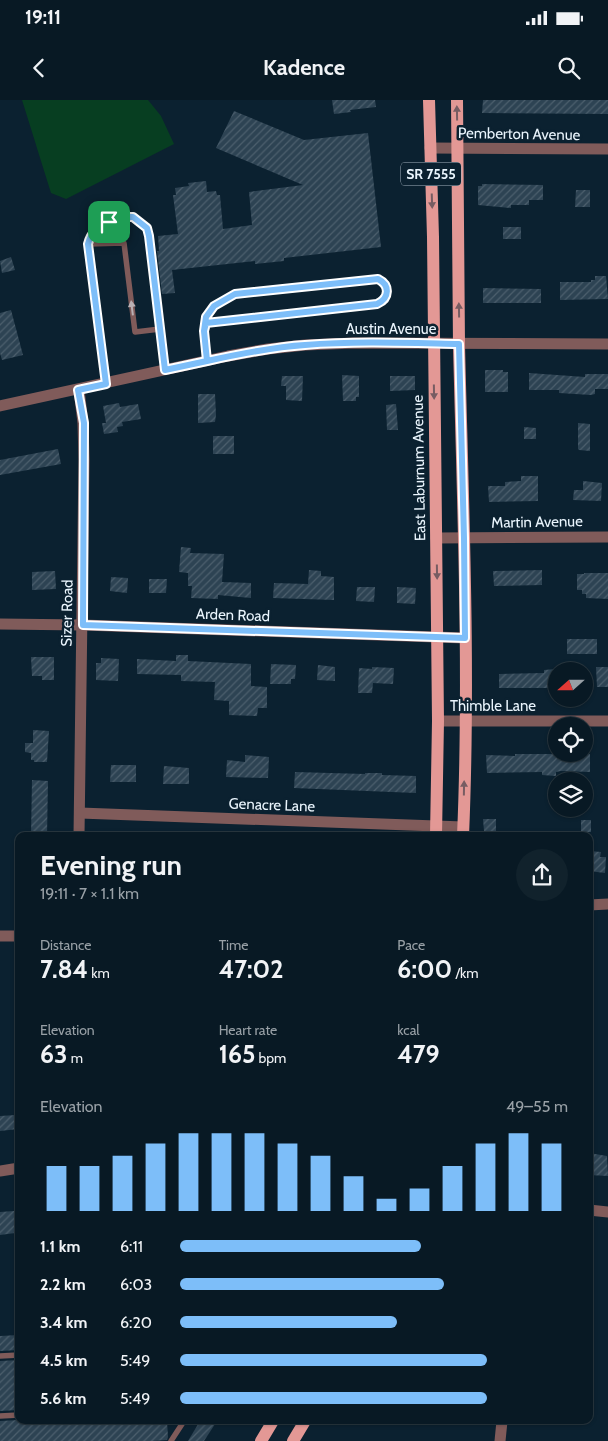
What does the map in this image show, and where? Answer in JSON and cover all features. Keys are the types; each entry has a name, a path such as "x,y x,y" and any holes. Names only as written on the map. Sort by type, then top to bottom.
{"main road":[{"name":"East Laburnum Avenue","path":"429,100 433,238 438,721 436,831"},
{"name":"SR 7555","path":"457,100 459,344 465,638 463,832"},
{"path":"261,1441 271,1424"},
{"path":"293,1441 303,1424"}],"street":[{"name":"Pemberton Avenue","path":"430,148 608,149"},
{"name":"Austin Avenue","path":"0,406 207,361 268,349 305,345 433,343 608,344"},
{"name":"Sizer Road","path":"78,390 84,423 79,832"},
{"name":"Martin Avenue","path":"436,538 608,536"},
{"name":"Arden Road","path":"0,624 465,638"},
{"name":"Thimble Lane","path":"438,721 608,721"},
{"name":"Genacre Lane","path":"80,813 463,832"},
{"path":"593,905 608,904"},
{"path":"0,936 15,936"},
{"path":"0,1170 15,1168"},
{"path":"593,1210 608,1212"},
{"path":"500,1441 502,1424"}],"lane":[{"path":"106,384 88,244 90,235 98,226 122,217 133,217 147,228 165,370"},
{"path":"88,244 124,243 136,332 160,329"},
{"path":"206,323 377,304 387,296 386,287 378,279 235,294 214,306 206,317 204,331 207,361"},
{"path":"0,1356 15,1355"},
{"path":"0,1416 15,1415"},
{"path":"171,1441 182,1424"}],"green space":[{"path":"22,100 148,100 161,116 174,144 66,199 51,193"}],"building":[{"path":"332,100 375,100 376,107 334,114"},
{"path":"483,100 608,100 608,114 482,113"},
{"path":"234,111 304,140 368,133 381,247 284,258 284,261 255,264 255,261 172,270 175,293 162,294 157,251 159,251 158,236 178,234 173,195 176,195 175,188 189,186 188,183 206,181 207,192 216,191 217,195 220,195 223,229 252,225 249,192 303,185 216,148"},
{"path":"482,184 543,185 543,200 529,200 529,205 511,205 511,208 478,205 478,186 482,186"},
{"path":"576,190 590,190 590,207 575,207"},
{"path":"503,227 521,227 521,239 503,239"},
{"path":"11,257 15,270 2,273 0,261"},
{"path":"595,276 606,276 608,299 560,300 560,282 591,282 591,280 595,280"},
{"path":"483,288 541,289 541,303 483,303"},
{"path":"11,310 23,355 2,360 0,353 0,313"},
{"path":"485,370 503,370 503,372 508,372 508,392 485,392"},
{"path":"529,373 585,377 585,374 608,374 608,389 595,389 595,394 591,395 559,393 559,390 529,390"},
{"path":"342,375 359,376 359,397 356,397 356,401 343,401"},
{"path":"282,376 303,376 302,401 286,400 286,386 281,386"},
{"path":"390,376 415,376 415,390 390,391"},
{"path":"198,394 215,394 215,422 198,423"},
{"path":"119,403 120,407 138,404 141,419 122,422 123,426 117,427 118,432 104,434 102,423 106,423 103,406"},
{"path":"396,404 398,430 387,430 386,405"},
{"path":"578,423 590,424 590,451 578,449"},
{"path":"524,427 536,428 536,439 524,439"},
{"path":"213,436 234,436 234,454 213,454"},
{"path":"58,449 61,464 0,475 0,460"},
{"path":"521,476 538,476 538,501 489,502 488,486 505,486 505,482 521,481"},
{"path":"583,481 602,483 601,501 573,500 574,490 583,490"},
{"path":"181,547 191,548 190,553 224,554 222,582 251,583 251,598 218,595 218,599 191,598 192,586 188,586 188,573 179,572"},
{"path":"309,570 321,571 321,576 334,577 334,600 273,598 274,583 308,584"},
{"path":"542,570 542,585 494,586 493,571"},
{"path":"55,571 56,589 32,590 32,572"},
{"path":"608,573 608,599 586,598 586,594 582,594 582,590 577,590 577,574"},
{"path":"111,577 128,578 127,593 110,591"},
{"path":"149,579 167,579 166,593 149,593"},
{"path":"357,587 375,587 374,602 356,601"},
{"path":"397,587 416,588 415,604 397,603"},
{"path":"567,639 597,639 597,654 567,654"},
{"path":"176,655 188,655 188,661 251,664 251,686 267,687 267,708 258,708 257,716 229,715 229,701 214,700 215,682 181,681 181,675 137,674 137,659 176,661"},
{"path":"31,657 54,657 54,680 42,680 42,676 32,676"},
{"path":"101,658 119,659 118,681 96,680 96,663 101,663"},
{"path":"271,664 296,665 295,679 291,679 291,684 270,684"},
{"path":"318,665 335,667 335,681 317,680"},
{"path":"372,667 394,668 393,684 373,683 372,693 358,693 359,668 372,669"},
{"path":"596,667 608,667 608,687 597,687"},
{"path":"544,670 548,670 548,688 499,688 499,674 544,673"},
{"path":"33,730 49,731 47,762 34,762 34,760 31,760 31,753 25,752 25,743 33,743"},
{"path":"515,754 548,754 548,762 590,762 590,772 548,772 548,775 542,775 542,772 487,773 486,755 515,756"},
{"path":"245,755 269,757 268,778 226,777 227,760 245,762"},
{"path":"111,765 136,765 136,782 110,782"},
{"path":"164,766 189,768 189,784 163,784"},
{"path":"295,772 382,773 382,775 416,776 416,793 294,788"},
{"path":"32,780 48,781 47,832 31,832"},
{"path":"483,819 496,819 496,831 484,831"},
{"path":"581,820 591,820 591,832 581,832"},
{"path":"593,851 601,852 600,857 606,857 605,873 593,872"},
{"path":"15,1115 15,1129 0,1131 0,1116"},
{"path":"593,1154 607,1156 608,1176 593,1175"},
{"path":"14,1211 15,1233 0,1235 0,1212"},
{"path":"15,1335 15,1350 0,1351 0,1336"},
{"path":"15,1360 15,1410 0,1411 0,1361"},
{"path":"15,1420 15,1424 167,1424 168,1437 167,1440 153,1441 0,1441 0,1421"},
{"path":"198,1424 215,1424 204,1441 188,1441"}],"route":[{"path":"109,222 98,226 90,235 88,244 106,384 78,390 84,423 83,625 465,638 459,344 354,343 305,345 268,349 207,361 204,331 206,323 377,304 387,296 386,287 378,279 235,294 214,306 206,317 204,331 207,361 165,370 147,228 133,217 122,217 109,222"}]}
